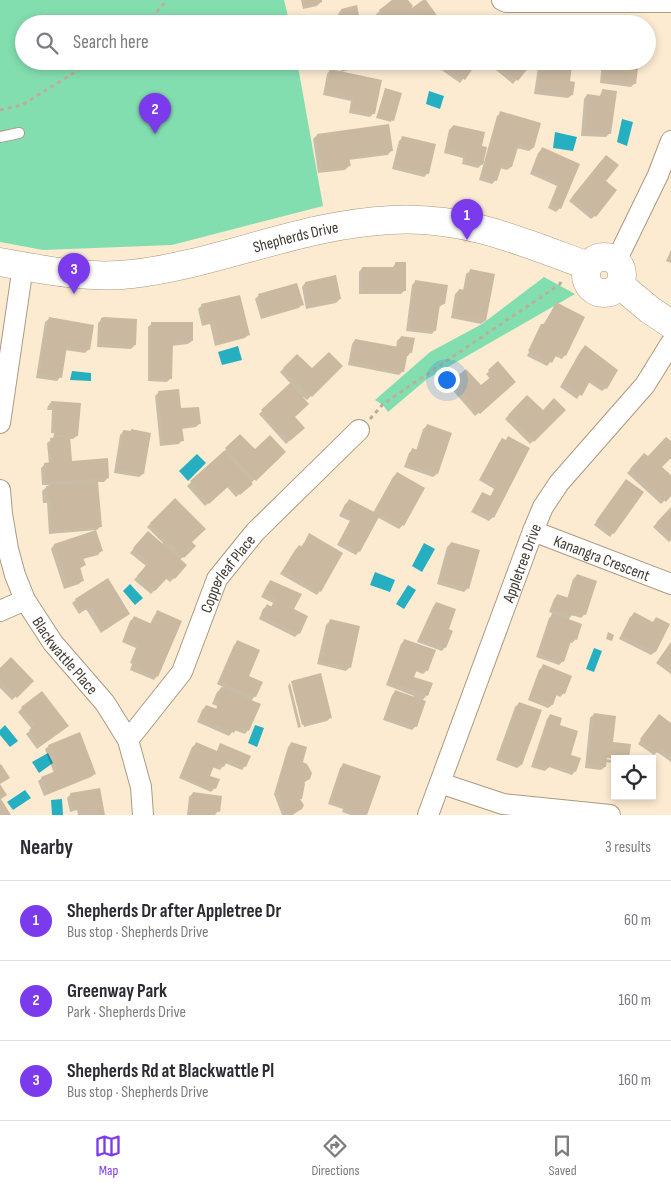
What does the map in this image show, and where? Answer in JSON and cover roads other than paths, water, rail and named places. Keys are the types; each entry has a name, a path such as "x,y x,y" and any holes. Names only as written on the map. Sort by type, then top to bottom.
{"main road":[{"name":"Shepherds Drive","path":"11,264 85,274 129,274 202,260 336,227 392,220 422,220 480,228 531,244 579,263 588,284 598,293 610,292 617,272"},
{"path":"617,272 650,310 671,324"}],"street":[{"path":"502,0 506,2 671,2"},
{"path":"617,272 627,240 671,144"},
{"path":"0,423 11,264"},
{"name":"Appletree Drive","path":"428,815 543,507 559,483 644,385 671,343"},
{"name":"Copperleaf Place","path":"128,740 182,672 217,579 255,532 359,430"},
{"name":"Blackwattle Place","path":"0,490 8,549 15,575 25,600 53,644 105,703 128,740 142,787 143,815"},
{"name":"Kanangra Crescent","path":"533,530 671,584"},
{"path":"0,612 25,600"},
{"path":"440,783 503,804 610,815"}],"lane":[{"path":"0,138 19,133"}],"water":[{"path":"429,91 444,96 440,109 426,104"},
{"path":"622,119 633,122 627,146 617,142"},
{"path":"555,132 577,137 573,151 553,148"},
{"path":"238,346 242,360 222,365 218,352"},
{"path":"72,371 91,373 91,381 70,380"},
{"path":"197,454 206,463 188,481 179,471"},
{"path":"424,543 435,549 422,572 412,566"},
{"path":"375,572 395,580 390,592 370,585"},
{"path":"130,584 143,598 135,605 123,591"},
{"path":"408,585 416,590 404,609 396,604"},
{"path":"594,648 602,651 594,672 586,669"},
{"path":"5,725 18,741 10,747 0,735 0,730"},
{"path":"255,725 264,728 257,747 248,743"},
{"path":"48,753 53,763 39,773 32,762"},
{"path":"25,790 31,798 13,810 7,802"},
{"path":"62,799 63,815 52,815 51,800"}],"place":[{"name":"Greenway Park","path":"155,134"},
{"name":"Shepherds Dr after Appletree Dr","path":"467,240"},
{"name":"Shepherds Rd at Blackwattle Pl","path":"74,294"}]}
